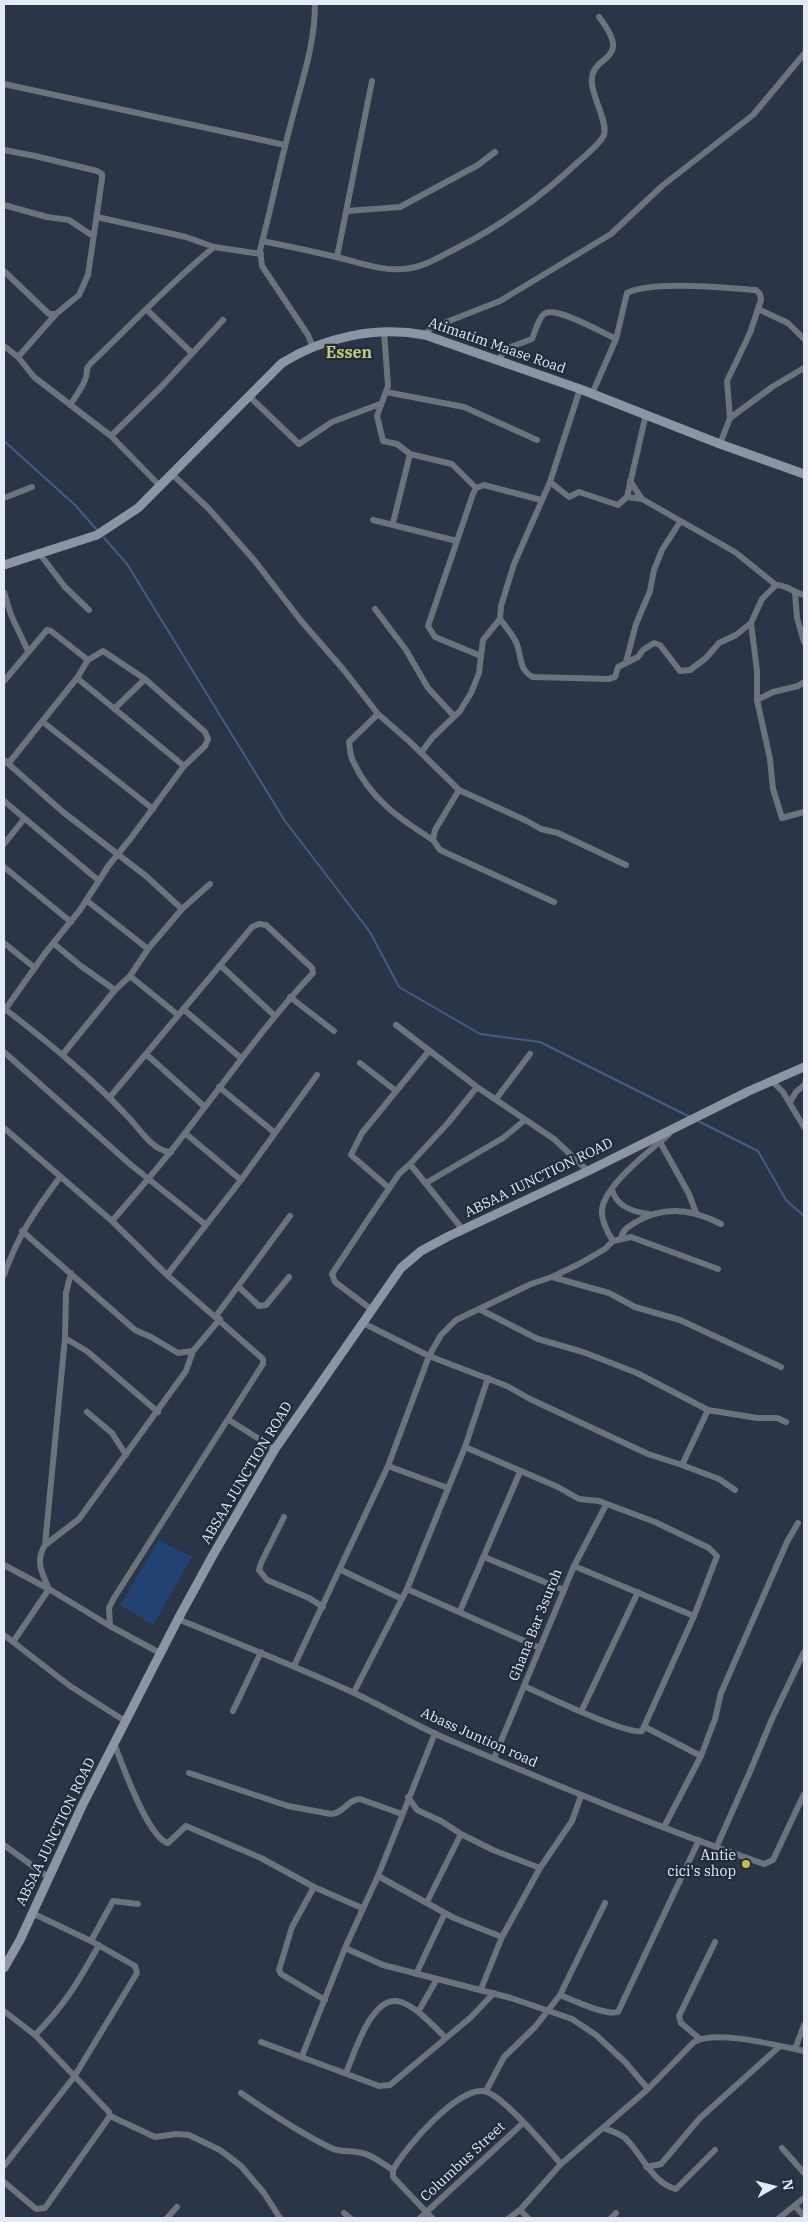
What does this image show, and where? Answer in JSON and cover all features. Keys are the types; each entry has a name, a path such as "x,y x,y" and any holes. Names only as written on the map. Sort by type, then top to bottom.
{"street":[{"path":"313,348 308,335 262,266 261,254 262,241 285,145 314,35 315,4"},
{"path":"262,241 337,257 376,268 400,270 428,264 488,233 545,192 604,135 605,127 592,89 591,76 612,51 614,43 611,33 599,17"},
{"path":"425,336 431,328 500,301 611,234 662,186 753,115 804,54"},
{"path":"337,257 372,82"},
{"path":"4,84 285,145"},
{"path":"4,150 35,156 102,174 88,275 79,295 56,314 18,357"},
{"path":"347,211 400,208 478,165 495,152"},
{"path":"4,205 47,217 70,220 94,236"},
{"path":"97,217 186,237 214,247 261,254"},
{"path":"70,404 82,386 88,372 87,368 147,310 174,280 214,247"},
{"path":"4,271 49,314 56,314"},
{"path":"592,394 616,339 625,295 630,291 646,288 703,286 756,290 760,294 761,300 750,333 728,381 730,418 720,444"},
{"path":"758,309 788,323 804,339"},
{"path":"147,310 192,353"},
{"path":"499,360 505,349 532,338 545,313 551,312 568,316 616,339"},
{"path":"111,436 163,385 223,320"},
{"path":"384,331 388,376 386,392 377,416 383,441 397,444 410,454 452,464 476,488"},
{"name":"Atimatim Maase Road","path":"4,565 97,534 138,508 173,475 282,363 301,352 351,336 384,331 408,332 425,336 499,360 804,474"},
{"path":"4,346 18,357 34,378 111,436 160,487"},
{"path":"730,418 772,387 804,368"},
{"path":"420,753 432,738 460,711 471,693 479,673 485,637 500,620 501,606 514,564 550,482 580,389"},
{"path":"386,392 464,407 537,440"},
{"path":"249,396 299,444 332,422 380,404"},
{"path":"550,482 571,498 579,492 618,505 627,497 646,414"},
{"path":"393,523 410,454"},
{"path":"173,475 209,509 254,560 378,714 459,790 541,829 558,833 626,865"},
{"path":"630,481 642,499"},
{"path":"476,488 484,485 541,500"},
{"path":"4,498 32,487"},
{"path":"476,488 428,626 435,637 481,656"},
{"path":"627,497 642,499 735,552 776,585 804,595"},
{"path":"373,520 393,523 458,541"},
{"path":"626,662 636,624 650,591 654,570 662,550 680,522"},
{"path":"39,553 65,587 89,610"},
{"path":"500,620 517,644 523,668 533,677 613,678 618,667 638,657 643,650 657,644 660,645 680,671 685,672 706,658 719,643 736,635 751,623 762,599 776,585"},
{"path":"4,592 11,615 28,651"},
{"path":"795,593 797,618 804,642"},
{"path":"375,609 406,650 428,688 454,716"},
{"path":"751,623 757,671 757,700 770,759 773,789 782,818 804,812"},
{"path":"4,681 47,630 51,631 88,660"},
{"path":"171,1152 158,1149 110,1097 63,1054 4,1010 53,943 71,922 98,880 118,854 153,808 184,766 205,746 208,739 205,732 145,679 103,651 88,660 77,678 43,722 6,762 63,812 118,854 146,876 182,909"},
{"path":"77,678 184,766"},
{"path":"114,709 145,679"},
{"path":"757,700 804,683"},
{"path":"378,714 349,742 352,760 376,798 398,818 433,840 440,850 554,902"},
{"path":"43,722 153,808"},
{"path":"433,840 435,830 459,790"},
{"path":"4,801 98,880"},
{"path":"4,844 24,819"},
{"path":"4,867 71,922"},
{"path":"63,1054 130,976 148,949 182,909 210,884"},
{"path":"86,900 148,949"},
{"path":"110,1097 252,927 259,924 266,926 313,970 241,1058 171,1152 112,1221"},
{"path":"4,943 35,968"},
{"path":"53,943 81,966 116,990"},
{"path":"220,965 275,1016"},
{"path":"130,976 178,1015"},
{"path":"290,997 334,1032"},
{"path":"183,1008 241,1058"},
{"path":"396,1025 477,1087 554,1139 588,1172"},
{"path":"390,1188 351,1155 362,1133 429,1051"},
{"path":"4,1052 131,1165 150,1178 206,1225"},
{"path":"146,1054 205,1107"},
{"path":"496,1099 530,1054"},
{"path":"360,1062 396,1092"},
{"name":"ABSAA JUNCTION ROAD","path":"4,1968 125,1720 178,1619 275,1449 389,1283 409,1260 421,1251 463,1230 588,1172 693,1118 804,1067"},
{"path":"167,1275 241,1180 317,1075"},
{"path":"772,1081 790,1102 804,1127"},
{"path":"790,1102 796,1092 804,1085"},
{"path":"219,1087 275,1133"},
{"path":"371,1309 335,1282 332,1274 345,1252 390,1188 448,1123 477,1087"},
{"path":"426,1183 503,1138 525,1120"},
{"path":"613,1241 602,1215 602,1206 630,1168 677,1126"},
{"path":"4,1128 112,1221 167,1275 218,1317 264,1361 114,1598 109,1608 110,1626"},
{"path":"186,1133 241,1180"},
{"path":"660,1142 689,1194 696,1213"},
{"path":"410,1164 463,1230"},
{"path":"4,1275 22,1231 60,1177"},
{"path":"612,1190 618,1203 630,1210 649,1214 680,1210 696,1213 721,1224"},
{"path":"621,1239 626,1228 649,1214"},
{"path":"49,1589 41,1573 39,1563 44,1546 79,1519 158,1412 186,1371 192,1351 290,1216"},
{"path":"22,1231 135,1330 152,1337 178,1354 192,1351"},
{"path":"294,1666 341,1570 388,1466 429,1356 441,1335 456,1320 530,1284 552,1277 605,1249 613,1241 631,1237 718,1269"},
{"path":"44,1546 65,1338 66,1293 71,1273"},
{"path":"238,1286 259,1306 263,1306 266,1305 289,1277"},
{"path":"552,1277 609,1293 635,1307 680,1320 781,1367"},
{"path":"480,1309 538,1340 583,1352 637,1373 708,1410 757,1418 777,1418 786,1422"},
{"path":"363,1323 429,1356 488,1378 648,1454 718,1479 735,1490"},
{"path":"65,1338 88,1352 158,1412"},
{"path":"354,1692 407,1589 464,1447 488,1378"},
{"path":"682,1465 708,1410"},
{"path":"87,1412 112,1434 126,1455"},
{"path":"228,1420 275,1449"},
{"path":"464,1447 558,1487 572,1497 599,1501 655,1522 714,1552 717,1558 694,1616 645,1727 638,1732 581,1712 524,1686"},
{"path":"388,1466 448,1488"},
{"path":"460,1611 520,1472"},
{"name":"Ghana Bar 3suroh","path":"494,1758 574,1566 606,1505"},
{"path":"284,1517 260,1563 260,1570 267,1580 323,1606"},
{"path":"664,1827 701,1756 721,1693 787,1542 798,1523"},
{"path":"484,1558 564,1590"},
{"path":"4,1565 160,1653"},
{"path":"574,1566 694,1616"},
{"path":"341,1570 402,1599"},
{"path":"13,1642 49,1589"},
{"path":"407,1589 540,1648"},
{"path":"581,1712 638,1592"},
{"name":"Abass Juntion road","path":"178,1619 354,1692 435,1733 581,1796 716,1848 767,1865 773,1860 804,1794"},
{"path":"4,1635 70,1686 125,1720"},
{"path":"233,1711 261,1652"},
{"path":"716,1848 772,1719 804,1652"},
{"path":"645,1727 701,1756"},
{"path":"302,2056 326,2000 345,1948 378,1876 408,1796 435,1733"},
{"path":"114,1743 138,1804 155,1833 165,1843 168,1843 185,1826 262,1858 314,1887 362,1908"},
{"path":"189,1773 281,1804 331,1814 338,1813 355,1799 360,1799 402,1814"},
{"path":"408,1796 417,1810 493,1850 540,1868"},
{"path":"481,1989 502,1937 540,1868 572,1821 581,1796"},
{"path":"427,1902 461,1834"},
{"path":"560,1995 603,2011 614,2014 618,2012 699,1840"},
{"path":"4,1845 48,1877"},
{"path":"378,1876 445,1913 502,1937"},
{"path":"314,1887 292,1927 279,1970 281,1974 326,2000"},
{"path":"90,1940 113,1901 138,1904"},
{"path":"486,2091 504,2057 550,2010 560,1995 605,1904"},
{"path":"4,2166 74,2077 137,1973 135,1966 90,1940 32,1913"},
{"path":"416,1974 445,1913"},
{"path":"700,2039 681,2023 680,2016 715,1942"},
{"path":"35,2035 57,2014 69,1997 98,1945"},
{"path":"345,1948 383,1964 416,1974 481,1989 550,2010 572,2019 596,2035 626,2063 648,2089"},
{"path":"418,2012 437,1979"},
{"path":"261,2042 378,2086 390,2085 470,2018 494,1993"},
{"path":"346,2073 367,2024 376,2010 397,2001 418,2012 446,2038"},
{"path":"4,2011 35,2035 109,2112 110,2116 155,2138 176,2134 189,2135 220,2150 241,2166 264,2193 280,2218"},
{"path":"794,2049 804,2025"},
{"path":"509,2218 520,2210 561,2164 648,2089 694,2042 700,2039 723,2037 804,2051"},
{"path":"646,2167 660,2164 700,2118 780,2046"},
{"path":"432,2218 393,2177 393,2170 433,2120 467,2094 486,2091 533,2132 561,2164"},
{"path":"241,2093 267,2111 331,2148 343,2152 361,2152 393,2170"},
{"path":"4,2182 36,2209 45,2208 110,2116"},
{"name":"Columbus Street","path":"420,2218 522,2124"},
{"path":"603,2128 616,2132 626,2139 646,2167 670,2188 676,2189 715,2150"},
{"path":"782,2148 804,2172"},
{"path":"779,2218 804,2198"},
{"path":"795,2206 804,2216"},
{"path":"167,2218 177,2207"},
{"path":"520,2210 528,2218"}],"shaded area":[{"path":"159,1540 192,1557 153,1625 120,1605"}],"waterway":[{"path":"4,441 75,505 97,530"},
{"path":"104,538 127,564 285,821 370,932 399,987 480,1034 540,1042 690,1117"},
{"path":"696,1120 758,1151 786,1200 804,1216"}],"place":[{"name":"Antie cici's shop","path":"746,1864"}],"district":[{"name":"Essen","path":"349,353"}]}
